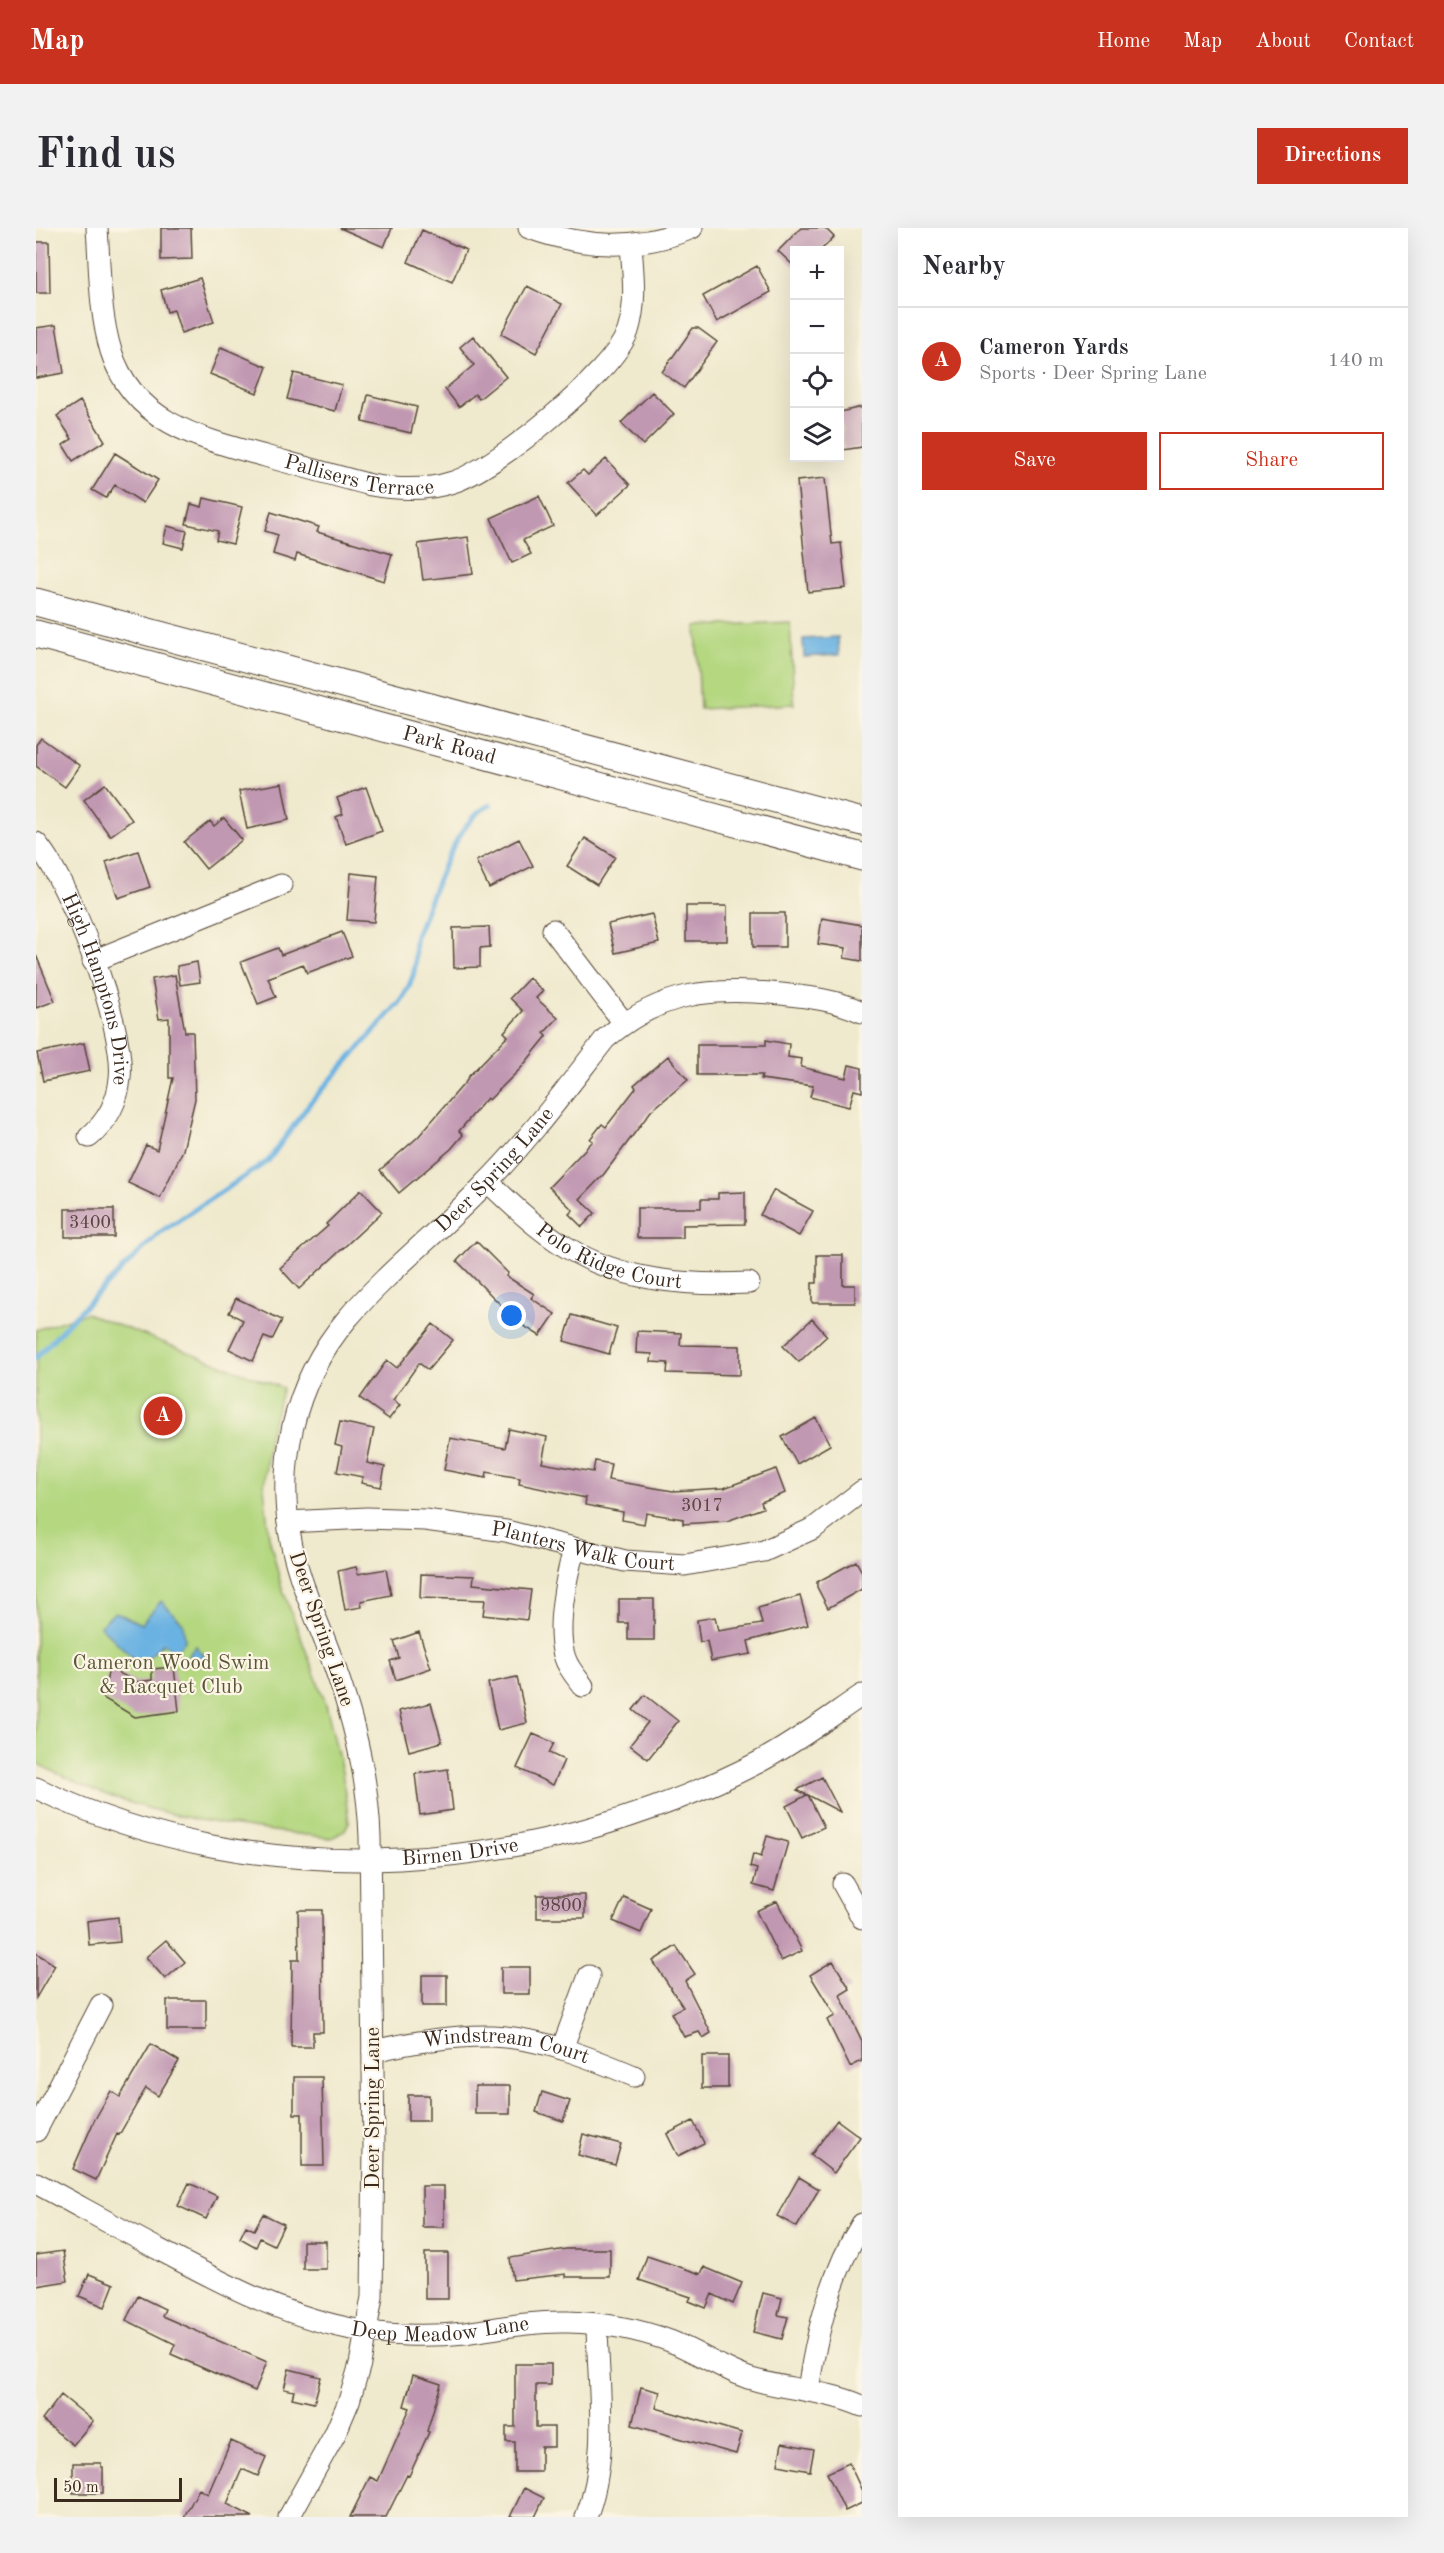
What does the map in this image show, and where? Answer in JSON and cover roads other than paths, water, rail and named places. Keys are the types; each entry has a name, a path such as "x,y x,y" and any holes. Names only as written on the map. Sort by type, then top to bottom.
{"main road":[{"name":"Park Road","path":"36,602 862,822"},
{"name":"Park Road","path":"36,634 862,857"}],"street":[{"name":"Pallisers Terrace","path":"98,228 104,327 111,353 122,375 147,406 166,422 207,440 371,485 395,489 434,487 454,482 488,466 517,445 603,369 623,341 633,308 631,245"},
{"path":"529,228 562,239 595,245 631,245 666,238 692,228"},
{"name":"High Hamptons Drive","path":"36,843 62,883 117,1029 121,1076 117,1096 109,1114 89,1137"},
{"path":"93,961 280,885"},
{"path":"553,930 624,1023"},
{"name":"Deer Spring Lane","path":"289,2517 335,2434 360,2364 367,2331 373,2276 373,2051 367,1793 358,1744 334,1663 301,1582 288,1522 285,1472 289,1438 298,1406 325,1349 357,1308 488,1182 605,1040 624,1023 654,1006 682,996 728,990 812,997 836,1002 862,1012"},
{"name":"Polo Ridge Court","path":"488,1182 532,1223 564,1246 595,1262 632,1275 673,1283 707,1285 749,1283"},
{"name":"Planters Walk Court","path":"288,1522 367,1518 425,1520 506,1531 574,1550 649,1564 685,1565 764,1551 814,1528 862,1491"},
{"path":"574,1550 564,1588 562,1617 564,1656 583,1686"},
{"name":"Birnen Drive","path":"36,1788 76,1807 145,1831 227,1848 305,1859 370,1860 439,1857 571,1834 644,1812 759,1762 862,1695"},
{"path":"843,1884 862,1918"},
{"path":"562,2049 589,1976"},
{"path":"36,2131 101,2005"},
{"name":"Windstream Court","path":"373,2051 453,2037 492,2036 524,2040 562,2049 596,2059 634,2076"},
{"name":"Deep Meadow Lane","path":"36,2183 213,2279 262,2302 305,2318 367,2331 410,2334 461,2333 533,2323 567,2322 597,2325 641,2332 672,2342 748,2378 843,2398 862,2406"},
{"path":"808,2391 819,2334 835,2282 862,2224"},
{"path":"586,2517 595,2486 600,2448 597,2325"}],"water":[{"path":"838,637 839,655 804,657 803,639"},
{"path":"161,1601 183,1623 185,1641 174,1653 164,1643 140,1665 100,1626 115,1612 141,1624"},
{"path":"196,1646 205,1656 197,1665 188,1656"}],"waterway":[{"path":"36,1358 159,1233 268,1161 310,1103 400,1002 413,974 416,935 445,863 465,827 477,814 490,805"}],"place":[{"name":"Cameron Yards","path":"163,1416"}],"park label":[{"name":"Cameron Wood Swim & Racquet Club","path":"171,1675"}]}
